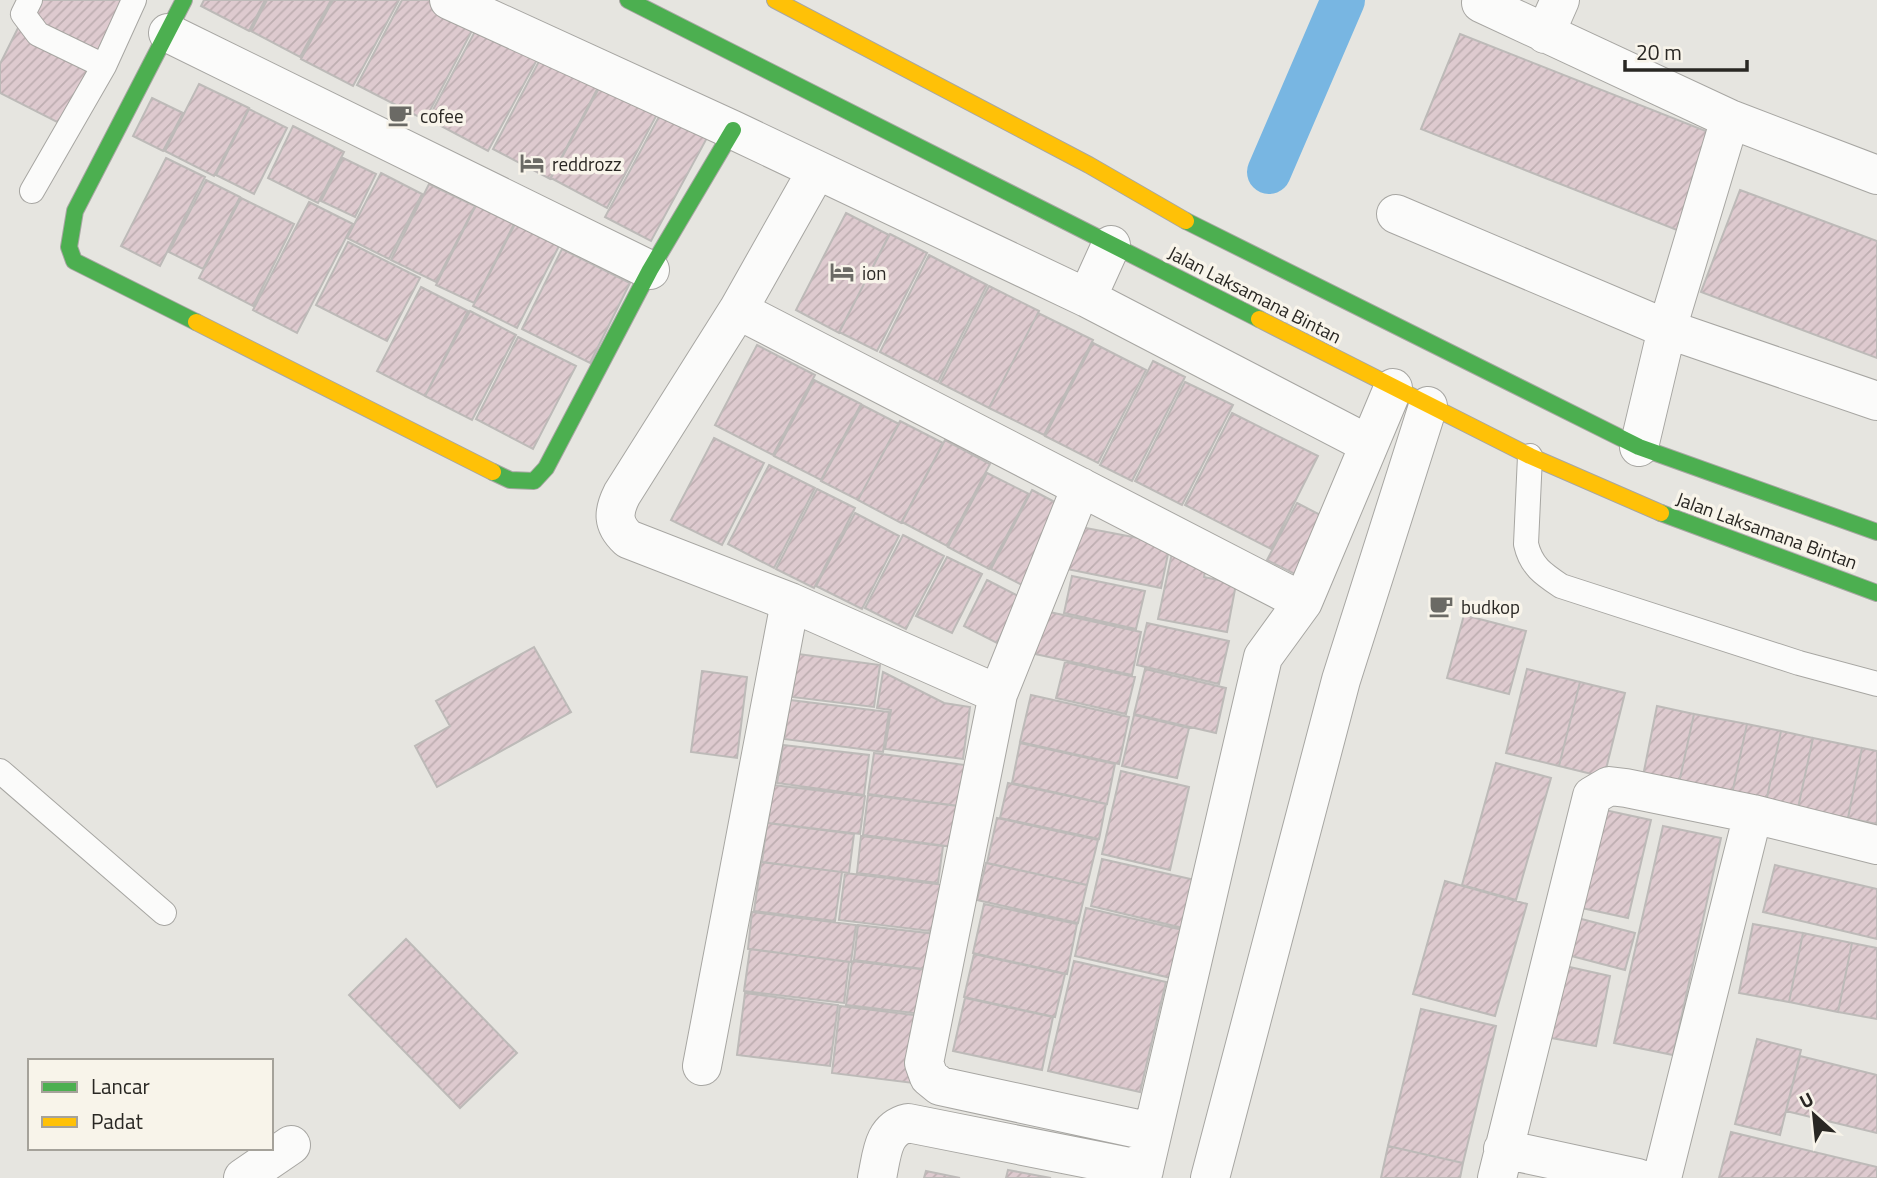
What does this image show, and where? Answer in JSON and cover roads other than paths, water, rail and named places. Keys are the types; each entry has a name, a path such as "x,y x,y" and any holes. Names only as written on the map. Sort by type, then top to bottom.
{"main road":[{"path":"184,0 75,211 69,247 74,261 510,480 534,481 546,468 650,270 733,130"},
{"name":"Jalan Laksamana Bintan","path":"628,0 1530,456 1656,511 1877,593"},
{"name":"Jalan Laksamana Bintan","path":"775,0 1089,165 1208,233 1639,447 1877,532"}],"street":[{"path":"449,0 733,130 1087,298 1368,444"},
{"path":"1545,34 1560,0"},
{"path":"1481,3 1730,119 1877,175"},
{"path":"168,33 650,270"},
{"path":"1639,447 1667,329 1730,119"},
{"path":"817,170 738,310 622,494 615,509 614,520 628,539 790,602 998,694"},
{"path":"1396,214 1667,329 1877,401"},
{"path":"1087,298 1111,245"},
{"path":"738,310 1303,602"},
{"path":"877,1178 887,1136 900,1125 908,1123 1143,1174 1263,657 1303,602 1393,388"},
{"path":"1210,1178 1340,680 1428,406"},
{"path":"1081,487 998,694 924,1063 929,1077 940,1086 1152,1132"},
{"path":"702,1066 790,602"},
{"path":"1638,1178 1500,1163 1591,796 1609,786 1626,788 1753,814 1877,845"},
{"path":"1662,1178 1753,814"},
{"path":"243,1178 290,1145"}],"lane":[{"path":"30,0 23,14 38,34 104,66"},
{"path":"32,191 104,66 134,0"},
{"path":"1530,456 1526,544 1529,557 1540,572 1560,586 1798,663 1877,684"},
{"path":"0,771 164,913"}],"waterway":[{"path":"1269,172 1343,0"}],"place":[{"name":"cofee","path":"400,115"},
{"name":"reddrozz","path":"532,163"},
{"name":"ion","path":"842,272"},
{"name":"budkop","path":"1441,606"}]}
